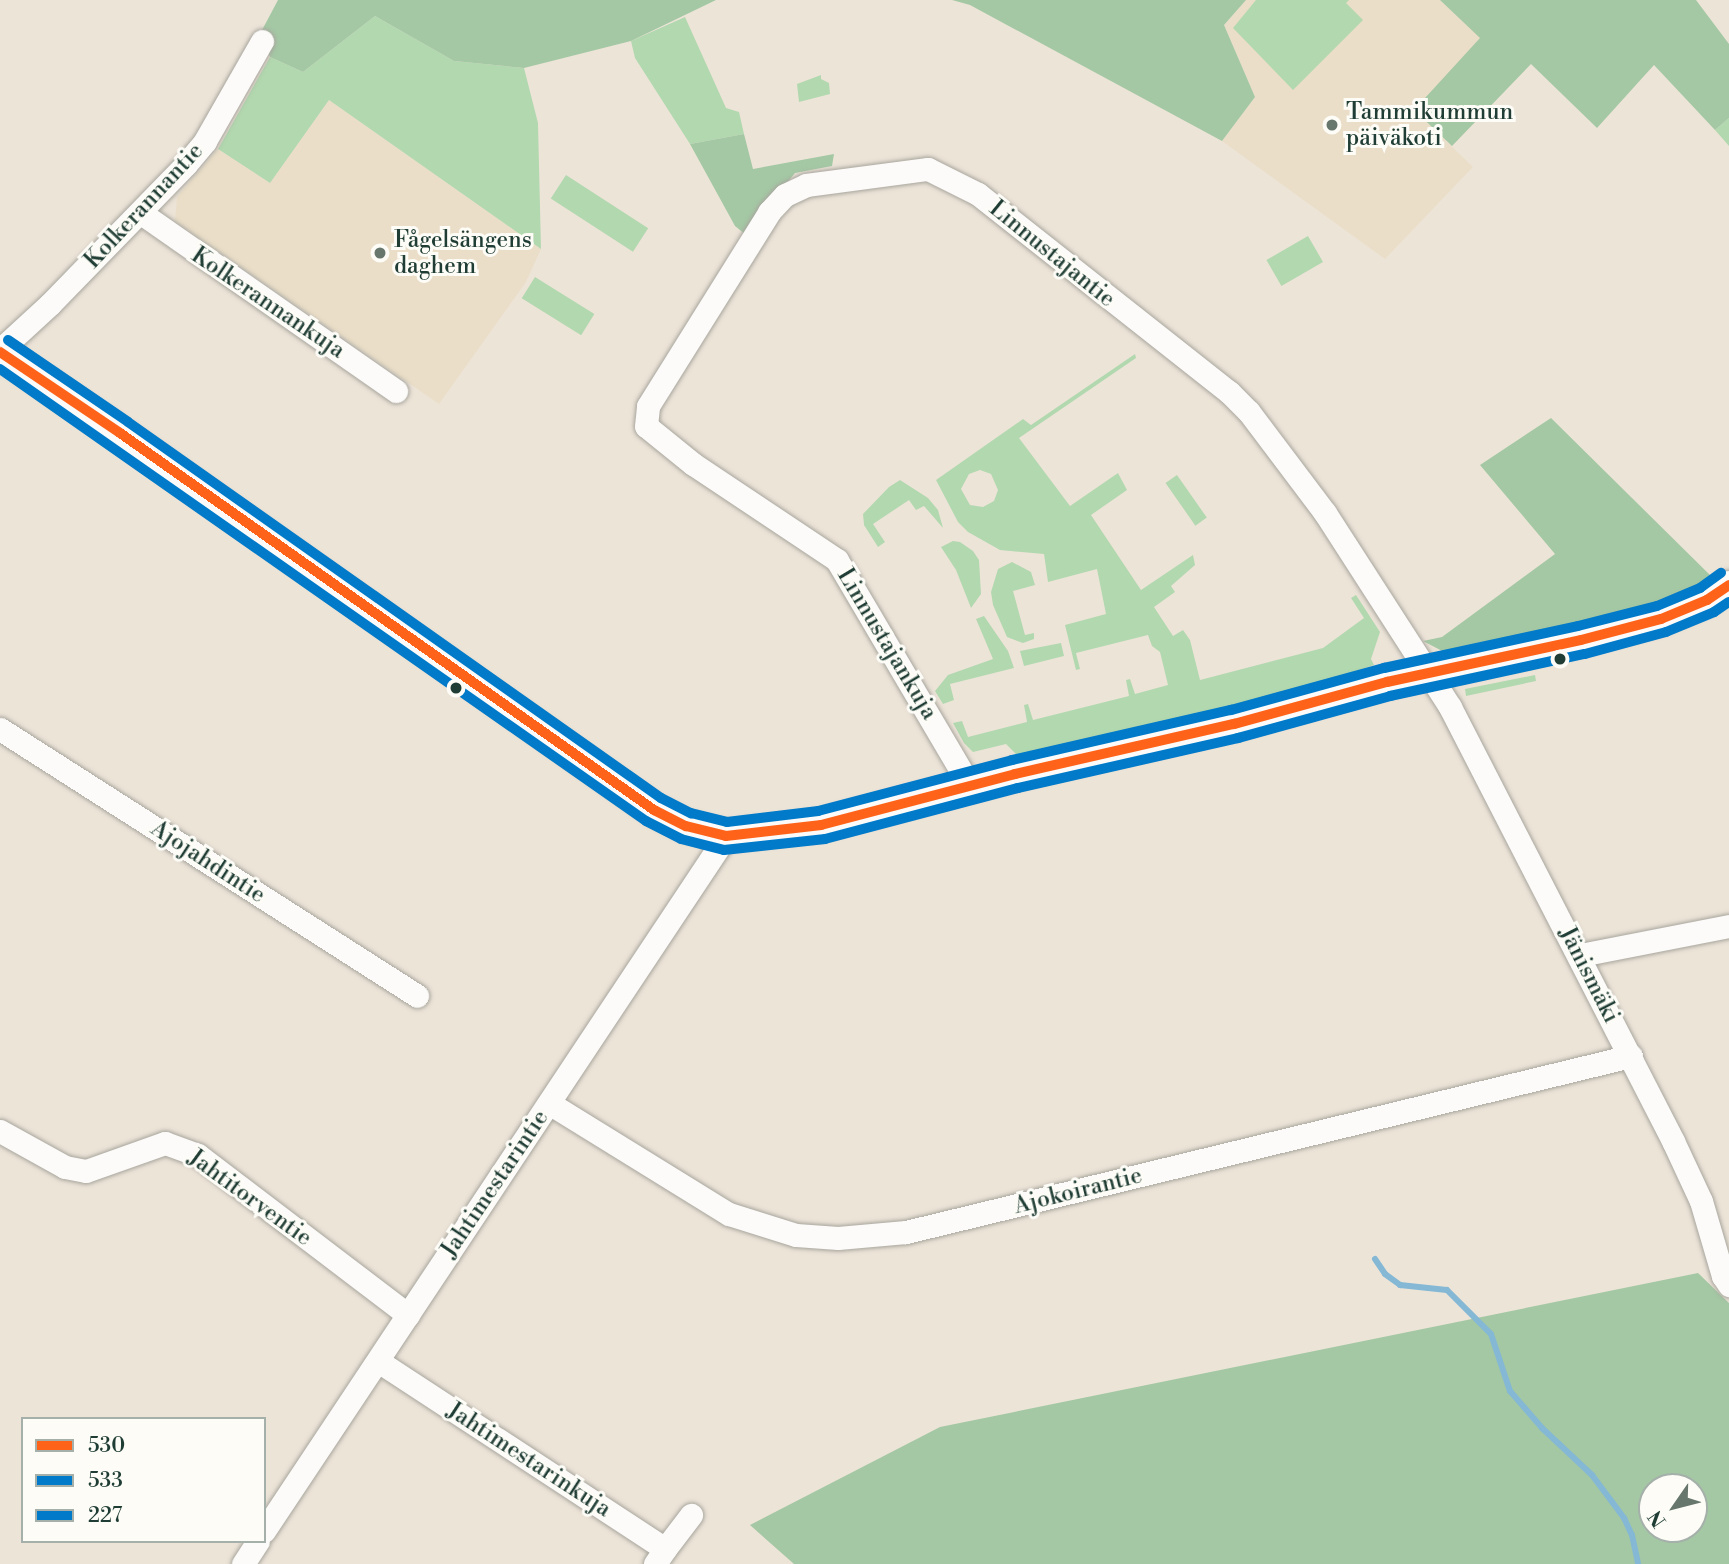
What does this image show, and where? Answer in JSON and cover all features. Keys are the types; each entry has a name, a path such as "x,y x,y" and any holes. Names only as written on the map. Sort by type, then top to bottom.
{"main road":[{"path":"0,351 654,810 686,825 726,836 821,825 1428,673 1661,619 1707,600 1729,585"}],"street":[{"name":"Kolkerannantie","path":"0,351 141,213 205,141 262,41"},
{"name":"Linnustajantie","path":"646,426 648,406 769,212 785,195 806,185 830,180 928,169 978,194 1229,392 1250,412 1340,534 1428,673"},
{"name":"Kolkerannankuja","path":"141,213 396,391"},
{"name":"Linnustajankuja","path":"646,426 693,464 837,560 970,786"},
{"name":"Jänismäki","path":"1428,673 1450,707 1631,1056 1700,1200 1723,1276 1729,1285"},
{"name":"Ajojahdintie","path":"0,729 416,996"},
{"name":"Jahtimestarintie","path":"266,1528 726,836"},
{"path":"1580,955 1729,926"},
{"name":"Ajokoirantie","path":"549,1102 729,1214 796,1235 838,1238 906,1232 1631,1056"},
{"name":"Jahtitorventie","path":"0,1131 65,1167 86,1171 165,1143 198,1155 408,1315"},
{"name":"Jahtimestarinkuja","path":"378,1361 660,1556"},
{"path":"660,1556 691,1516"},
{"path":"243,1564 257,1543"}],"shaded area":[{"name":"Tammikummun päiväkoti","path":"1246,0 1440,0 1481,38 1414,110 1473,167 1385,259 1222,141 1255,97 1224,25"},
{"name":"Fågelsängens daghem","path":"329,100 541,249 526,282 439,404 175,221 177,197 218,149 270,183"}],"green space":[{"path":"278,0 716,0 631,41 524,68 454,61 375,16 303,72 270,57 261,32"},
{"path":"952,0 1246,0 1224,25 1255,97 1222,141 970,5"},
{"path":"1256,0 1349,0 1346,3 1363,20 1293,90 1233,28"},
{"path":"1440,0 1696,0 1729,44 1729,118 1715,130 1654,65 1597,128 1531,64 1452,146 1414,110 1480,38"},
{"path":"375,16 454,61 524,68 538,123 541,249 329,100 270,183 218,149 270,57 303,72"},
{"path":"685,17 726,108 739,112 744,134 690,144 635,58 631,41"},
{"path":"821,75 821,79 829,83 830,94 799,102 797,84"},
{"path":"1729,118 1729,146 1715,130"},
{"path":"744,134 753,169 834,154 832,166 795,173 745,234 735,226 690,144"},
{"path":"566,175 648,228 633,252 551,198"},
{"path":"1308,236 1323,262 1281,286 1266,260"},
{"path":"535,277 594,314 581,335 522,298"},
{"path":"1135,354 1136,358 1019,438 1070,506 1118,473 1127,490 1091,515 1141,590 1193,555 1195,565 1171,586 1175,592 1154,607 1173,636 1183,630 1190,640 1200,680 1323,648 1364,618 1351,598 1356,595 1380,632 1371,659 1374,665 1208,720 1017,755 1006,744 973,752 964,743 953,723 962,721 968,737 1027,722 1024,705 1028,704 1033,720 1129,696 1126,680 1130,679 1135,694 1168,685 1160,652 1152,646 1148,635 1076,653 1080,669 1076,670 1065,625 1106,614 1097,569 1048,582 1044,554 1000,550 968,532 958,522 936,480 1023,419 1031,425","holes":["980,470 991,474 998,490 994,501 983,507 970,505 961,489 969,474"]},
{"path":"1551,418 1712,577 1676,599 1587,627 1448,654 1423,641 1442,637 1555,554 1480,465"},
{"path":"1177,475 1207,518 1195,526 1166,483"},
{"path":"900,480 928,498 938,510 943,528 924,506 916,510 909,500 873,524 885,542 878,547 864,525 863,514 889,487"},
{"path":"953,541 960,542 973,551 979,560 981,594 971,608 956,570 941,547"},
{"path":"1012,562 1031,572 1035,585 1013,591 1025,635 1034,633 1034,639 1023,643 1007,637 993,605 991,592 998,569"},
{"path":"984,616 1008,651 1014,668 950,684 954,700 943,704 935,691 948,675 993,659 976,619"},
{"path":"1061,643 1064,656 1024,666 1020,651"},
{"path":"1535,675 1536,681 1466,696 1465,689"},
{"path":"1698,1273 1729,1303 1729,1564 794,1564 750,1525 940,1427"}],"waterway":[{"path":"1375,1259 1385,1274 1400,1285 1447,1290 1491,1334 1510,1391 1542,1428 1592,1475 1624,1518 1632,1535 1638,1564"}],"transit line":[{"name":"227","path":"8,340 661,798 691,813 727,822 818,811 1012,760 1231,710 1384,668 1578,626 1657,606 1700,588 1721,573"},
{"name":"530","path":"0,352 120,433 654,810 686,826 726,836 821,825 1015,774 1234,724 1387,682 1581,640 1661,619 1707,600 1729,585"},
{"name":"533","path":"0,369 646,821 681,839 724,850 825,839 1018,788 1238,738 1390,696 1585,654 1666,632 1714,612 1729,602"}],"place":[{"name":"Tammikummun päiväkoti","path":"1332,125"},
{"name":"Fågelsängens daghem","path":"380,253"}]}
